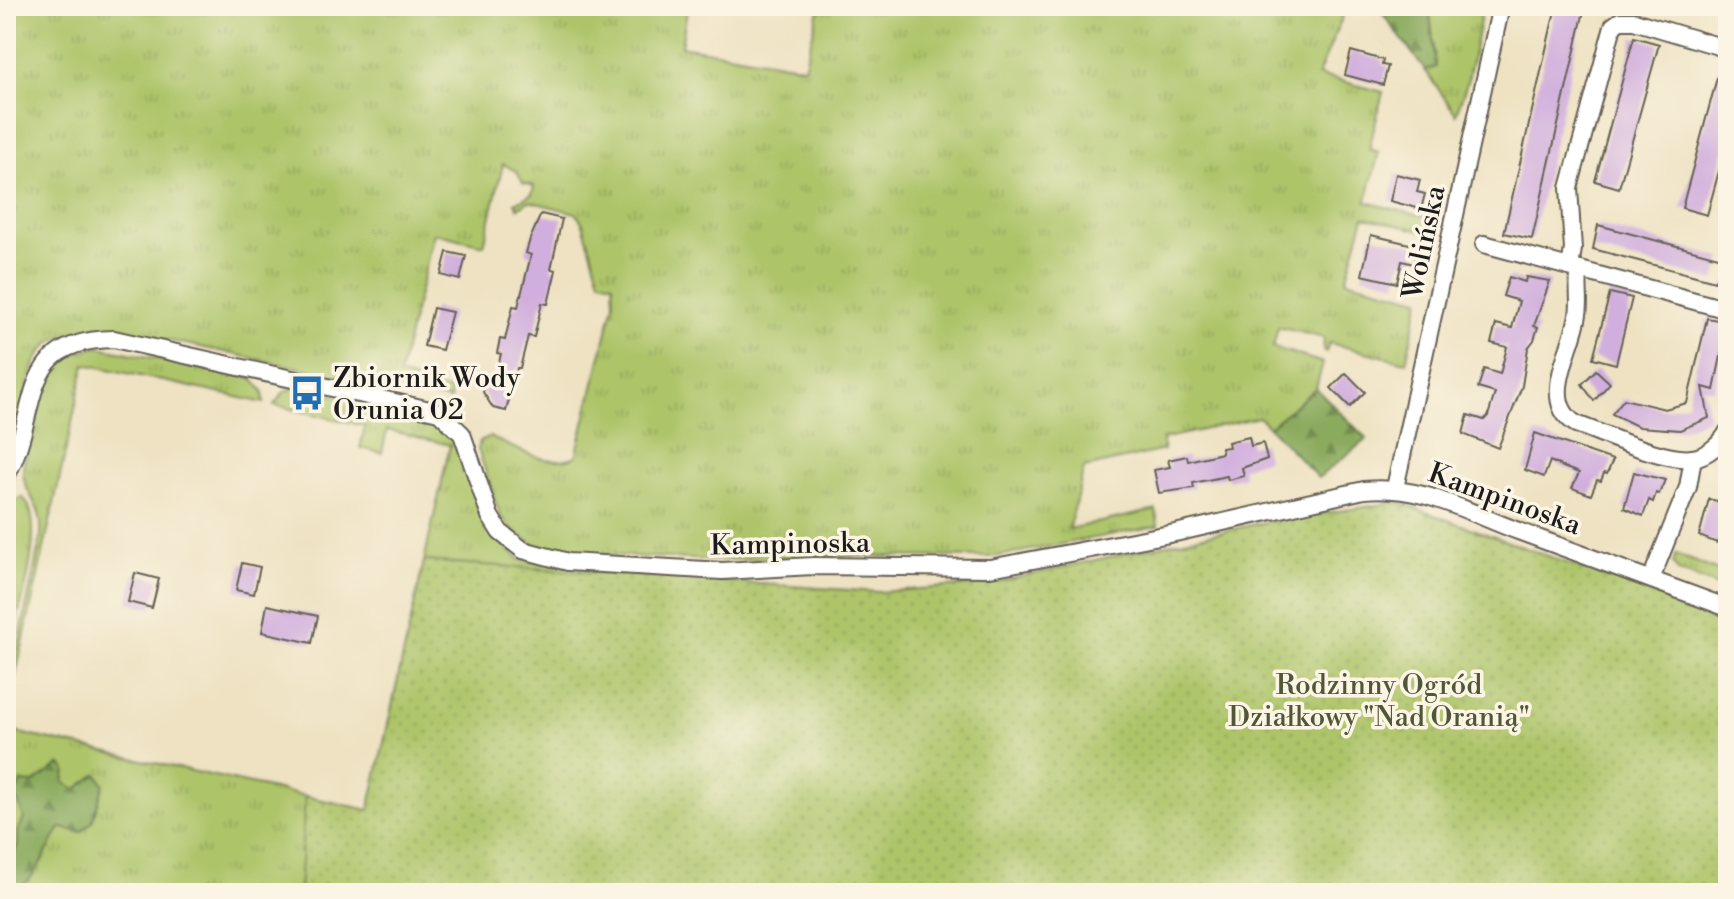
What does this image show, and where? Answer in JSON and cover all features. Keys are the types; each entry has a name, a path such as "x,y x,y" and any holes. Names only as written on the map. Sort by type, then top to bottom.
{"street":[{"name":"Wolińska","path":"1395,488 1501,6"},
{"path":"1728,49 1634,21 1620,21 1613,26 1569,188 1578,315 1557,393 1561,409 1576,424 1669,455 1693,458 1718,444 1728,431"},
{"path":"1484,244 1728,310"},
{"name":"Kampinoska","path":"6,476 21,442 31,391 45,364 54,354 75,343 114,339 439,412 462,434 490,516 500,532 523,550 568,562 722,571 813,566 990,568 1160,536 1364,490 1395,488 1424,493 1728,608"},
{"path":"1651,579 1688,487 1693,458"}],"green space":[{"path":"6,6 688,6 681,46 804,67 820,6 1347,6 1318,75 1383,92 1369,149 1379,152 1366,202 1438,220 1435,234 1364,217 1346,280 1420,299 1406,362 1329,343 1326,352 1323,351 1324,338 1278,327 1273,347 1323,363 1316,388 1269,427 1259,417 1162,439 1164,450 1084,468 1069,529 1156,510 1158,526 993,557 837,556 713,560 564,553 538,546 513,531 500,515 478,449 480,441 490,437 544,459 576,456 614,303 613,283 600,280 583,224 576,213 529,201 518,208 515,203 532,194 534,186 523,183 517,172 503,164 484,245 434,233 399,375 451,391 450,400 125,331 87,330 62,336 45,348 34,365 6,461"},
{"path":"1377,6 1429,6 1436,67 1425,70"},
{"path":"1429,6 1480,6 1482,11 1468,80 1456,114 1425,70 1436,67"},
{"path":"99,347 252,378 263,391 264,403 85,364 6,719 6,674 18,648 41,536 40,516 24,481 24,461 42,393 54,369 64,359"},
{"path":"294,388 413,410 439,421 456,436 492,533 520,560 690,579 424,561 450,445 387,430 382,453 360,448 365,426 274,405 284,392"},
{"path":"1316,388 1367,439 1318,478 1269,427"},
{"path":"22,497 30,509 32,548 29,572 6,653 6,509"},
{"name":"Rodzinny Ogród Działkowy \"Nad Oranią\"","path":"1398,502 1728,621 1728,893 299,893 305,796 369,810 424,561 878,592 988,584 1265,522"},
{"path":"1676,554 1728,575 1728,590 1678,571 1673,563"},
{"path":"6,730 305,796 299,893 6,893"},
{"path":"60,764 66,770 64,782 76,789 97,774 104,784 92,822 81,832 60,828 31,877 23,886 6,893 6,864 18,845 18,831 24,818 15,794 21,782 34,783"}],"building":[{"path":"1556,6 1585,6 1532,239 1504,233"},
{"path":"1634,37 1659,44 1619,188 1595,181"},
{"path":"1351,51 1383,60 1382,65 1388,66 1383,85 1345,75"},
{"path":"1722,59 1728,60 1728,138 1707,215 1682,208"},
{"path":"1396,174 1420,180 1417,192 1425,194 1421,209 1390,201"},
{"path":"541,214 562,219 551,269 556,270 548,304 542,303 534,337 528,336 506,411 493,408 483,392 486,380 494,382 501,354 497,353 500,339 505,340 513,306 518,307 531,255 526,253"},
{"path":"1598,225 1722,258 1715,281 1593,249"},
{"path":"1371,235 1418,246 1414,264 1402,261 1397,283 1362,275"},
{"path":"447,252 466,256 460,280 441,275"},
{"path":"1509,277 1525,282 1526,277 1550,281 1534,326 1538,327 1534,340 1528,348 1522,386 1498,448 1463,434 1468,415 1484,420 1488,416 1495,393 1478,388 1484,369 1500,374 1507,347 1491,343 1496,324 1512,328 1519,301 1503,296"},
{"path":"1610,293 1632,298 1616,364 1593,358"},
{"path":"433,308 452,312 442,350 424,346"},
{"path":"1707,318 1728,322 1714,390 1703,387 1709,418 1680,430 1639,427 1612,414 1624,399 1665,409 1687,403"},
{"path":"1596,370 1610,383 1594,401 1582,384"},
{"path":"1346,373 1365,392 1350,407 1331,388"},
{"path":"1535,433 1613,460 1607,474 1604,473 1601,481 1597,480 1591,495 1572,488 1579,473 1550,461 1544,477 1525,470"},
{"path":"1249,437 1251,446 1263,443 1267,459 1242,468 1244,476 1228,480 1227,476 1193,483 1194,488 1159,493 1154,470 1170,467 1168,460 1187,456 1188,461 1222,453 1221,448 1229,447 1228,442"},
{"path":"1634,472 1665,480 1653,502 1649,500 1643,516 1624,508"},
{"path":"1709,499 1728,505 1728,530 1724,528 1717,543 1699,536"},
{"path":"242,563 260,567 254,594 236,590"},
{"path":"135,573 159,579 152,608 128,602"},
{"path":"267,605 318,616 312,643 262,632"}],"place":[{"name":"Zbiornik Wody Orunia 02","path":"307,393"}]}
